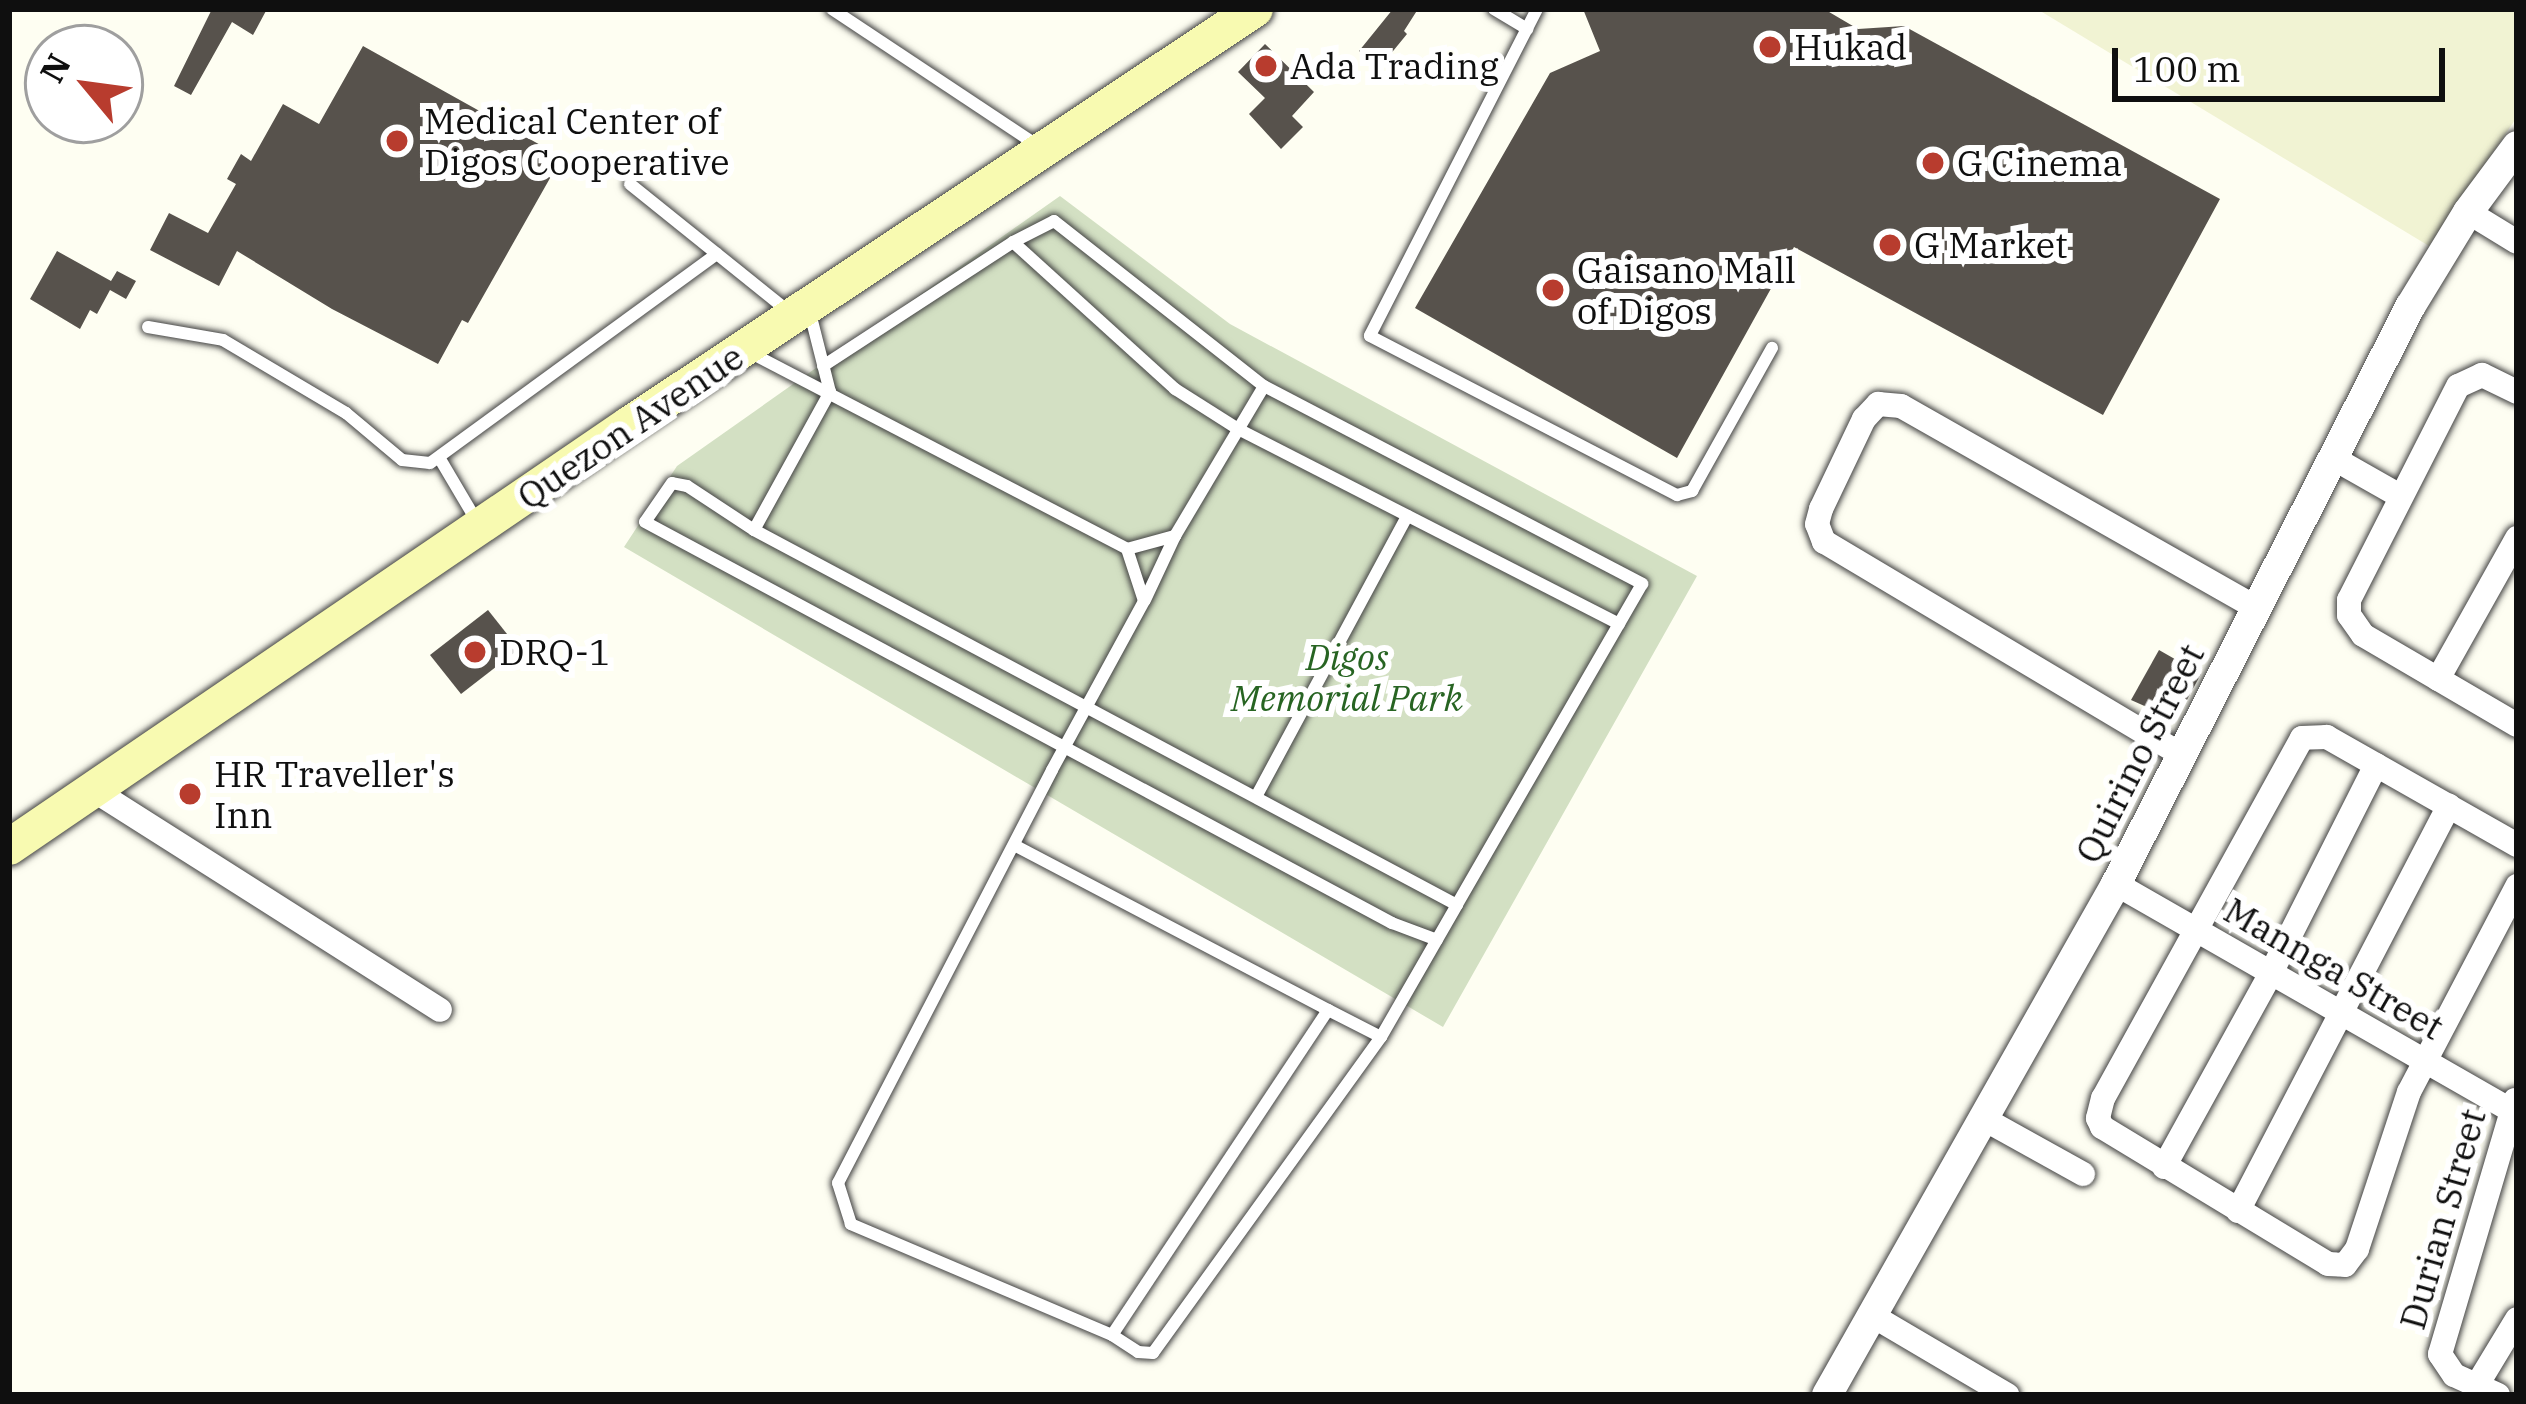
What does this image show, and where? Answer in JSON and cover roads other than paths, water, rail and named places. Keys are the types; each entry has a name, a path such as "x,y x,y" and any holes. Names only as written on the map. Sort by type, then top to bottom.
{"main road":[{"name":"Quezon Avenue","path":"9,847 1255,9"}],"street":[{"name":"Quirino Street","path":"1827,1395 2116,884 2410,307 2468,212 2517,146"},
{"path":"2468,212 2517,242"},
{"path":"2517,392 2492,377 2467,378 2355,585 2349,615 2363,634 2517,725"},
{"path":"2182,755 1824,542 1817,524 1821,509 1864,418 1878,404 1901,406 2257,608"},
{"path":"2333,458 2401,496"},
{"path":"2438,679 2517,538"},
{"path":"2517,845 2326,737 2302,738 2098,1109 2098,1118 2110,1134 2164,1167 2328,1264 2345,1265 2357,1249 2396,1124 2424,1060 2517,886"},
{"path":"2164,1167 2271,973 2376,765"},
{"path":"92,789 440,1010"},
{"path":"2238,1211 2449,806"},
{"name":"Mannga Street","path":"2116,884 2515,1107"},
{"name":"Durian Street","path":"2488,1390 2441,1363 2441,1344 2515,1107"},
{"path":"1986,1120 2083,1174"},
{"path":"1873,1316 2007,1395"},
{"path":"2488,1390 2517,1319"}],"lane":[{"path":"832,9 1043,150"},
{"path":"1494,9 1527,29"},
{"path":"1538,9 1370,336 1677,495 1692,491 1772,348"},
{"path":"630,184 717,254 802,312 823,366 830,392 754,530"},
{"path":"823,366 1012,242 1054,221 1264,386 1642,584 1381,1037 1153,1353 1138,1352 1112,1335 851,1224 838,1183 1175,536 1264,386"},
{"path":"1012,242 1175,389 1238,430 1619,624"},
{"path":"148,327 223,340 346,413 402,460 417,464 440,459 717,254"},
{"path":"744,350 1127,549 1175,536"},
{"path":"440,459 480,526"},
{"path":"1437,940 1392,923 645,522 678,482 754,530 1457,905"},
{"path":"1257,795 1407,516"},
{"path":"1127,549 1144,601"},
{"path":"1014,845 1381,1037"},
{"path":"1112,1335 1328,1010"}],"place":[{"name":"Hukad","path":"1770,47"},
{"name":"Ada Trading","path":"1266,66"},
{"name":"Medical Center of Digos Cooperative","path":"397,141"},
{"name":"G Cinema","path":"1933,163"},
{"name":"G Market","path":"1890,245"},
{"name":"Gaisano Mall of Digos","path":"1553,290"},
{"name":"DRQ-1","path":"475,652"},
{"name":"HR Traveller's Inn","path":"190,794"}],"park label":[{"name":"Digos Memorial Park","path":"1347,676"}]}
